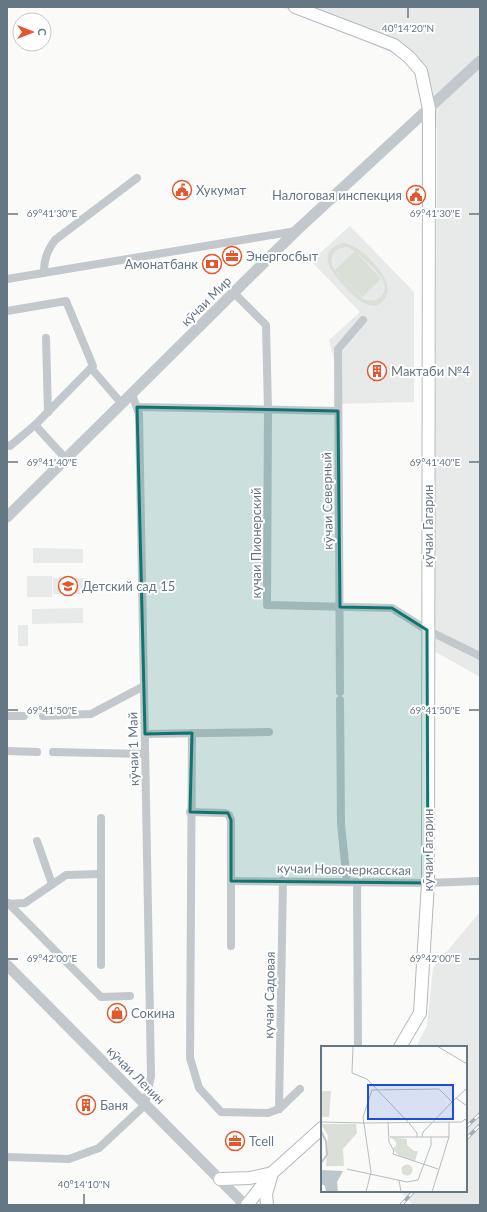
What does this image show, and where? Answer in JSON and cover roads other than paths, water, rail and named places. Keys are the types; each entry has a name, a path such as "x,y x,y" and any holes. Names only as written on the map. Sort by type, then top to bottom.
{"main road":[{"name":"кӯчаи Гагарин","path":"295,7 394,45 409,57 421,71 429,109 427,630 428,883 420,1013 401,1046"},
{"path":"246,1205 272,1173 321,1129"},
{"path":"220,1179 250,1178 272,1173"},
{"path":"267,1205 266,1194 272,1173"}],"street":[{"name":"кӯчаи Мир","path":"7,517 296,231 480,61"},
{"path":"44,273 44,260 48,250 55,240 137,178"},
{"path":"7,279 296,231"},
{"name":"кучаи Пионерский","path":"234,293 266,324 268,410 267,605 392,608 427,630 480,656"},
{"path":"7,311 66,301 93,366 35,424 10,446 7,445"},
{"name":"кӯчаи Северный","path":"347,882 341,824 338,349 363,320"},
{"path":"46,338 48,412"},
{"path":"91,368 122,404"},
{"name":"кӯчаи 1 Май","path":"132,394 140,414 151,1076 145,1105"},
{"path":"137,407 338,411"},
{"path":"35,424 66,459"},
{"path":"43,716 91,714 144,686"},
{"path":"7,716 24,716"},
{"path":"145,734 269,732"},
{"path":"192,733 190,812 190,1058 199,1088 221,1112 268,1113 280,1109 300,1090"},
{"path":"7,751 37,752"},
{"path":"53,752 145,754"},
{"path":"190,812 225,813 229,815 231,820 231,946"},
{"path":"101,818 101,965"},
{"path":"37,841 52,884"},
{"path":"7,904 25,903 66,875 100,874"},
{"name":"кучаи Новочеркасская","path":"231,880 428,883 480,881"},
{"name":"кучаи Садовая","path":"280,1109 283,880"},
{"path":"357,882 358,1046"},
{"path":"7,904 101,997 130,996"},
{"name":"кӯчаи Ленин","path":"7,965 246,1205"},
{"path":"7,1158 69,1159 99,1148 145,1105"}],"railway":[{"path":"467,1126 480,1114"},
{"path":"467,1138 480,1125"},
{"path":"401,1205 413,1192"}],"place":[{"name":"Хукумат","path":"182,190"},
{"name":"Налоговая инспекция","path":"416,195"},
{"name":"Энергосбыт","path":"232,256"},
{"name":"Амонатбанк","path":"212,264"},
{"name":"Мактаби №4","path":"377,371"},
{"name":"Детский сад 15","path":"68,586"},
{"name":"Сокина","path":"117,1013"},
{"name":"Баня","path":"86,1105"},
{"name":"Tcell","path":"235,1141"}]}
